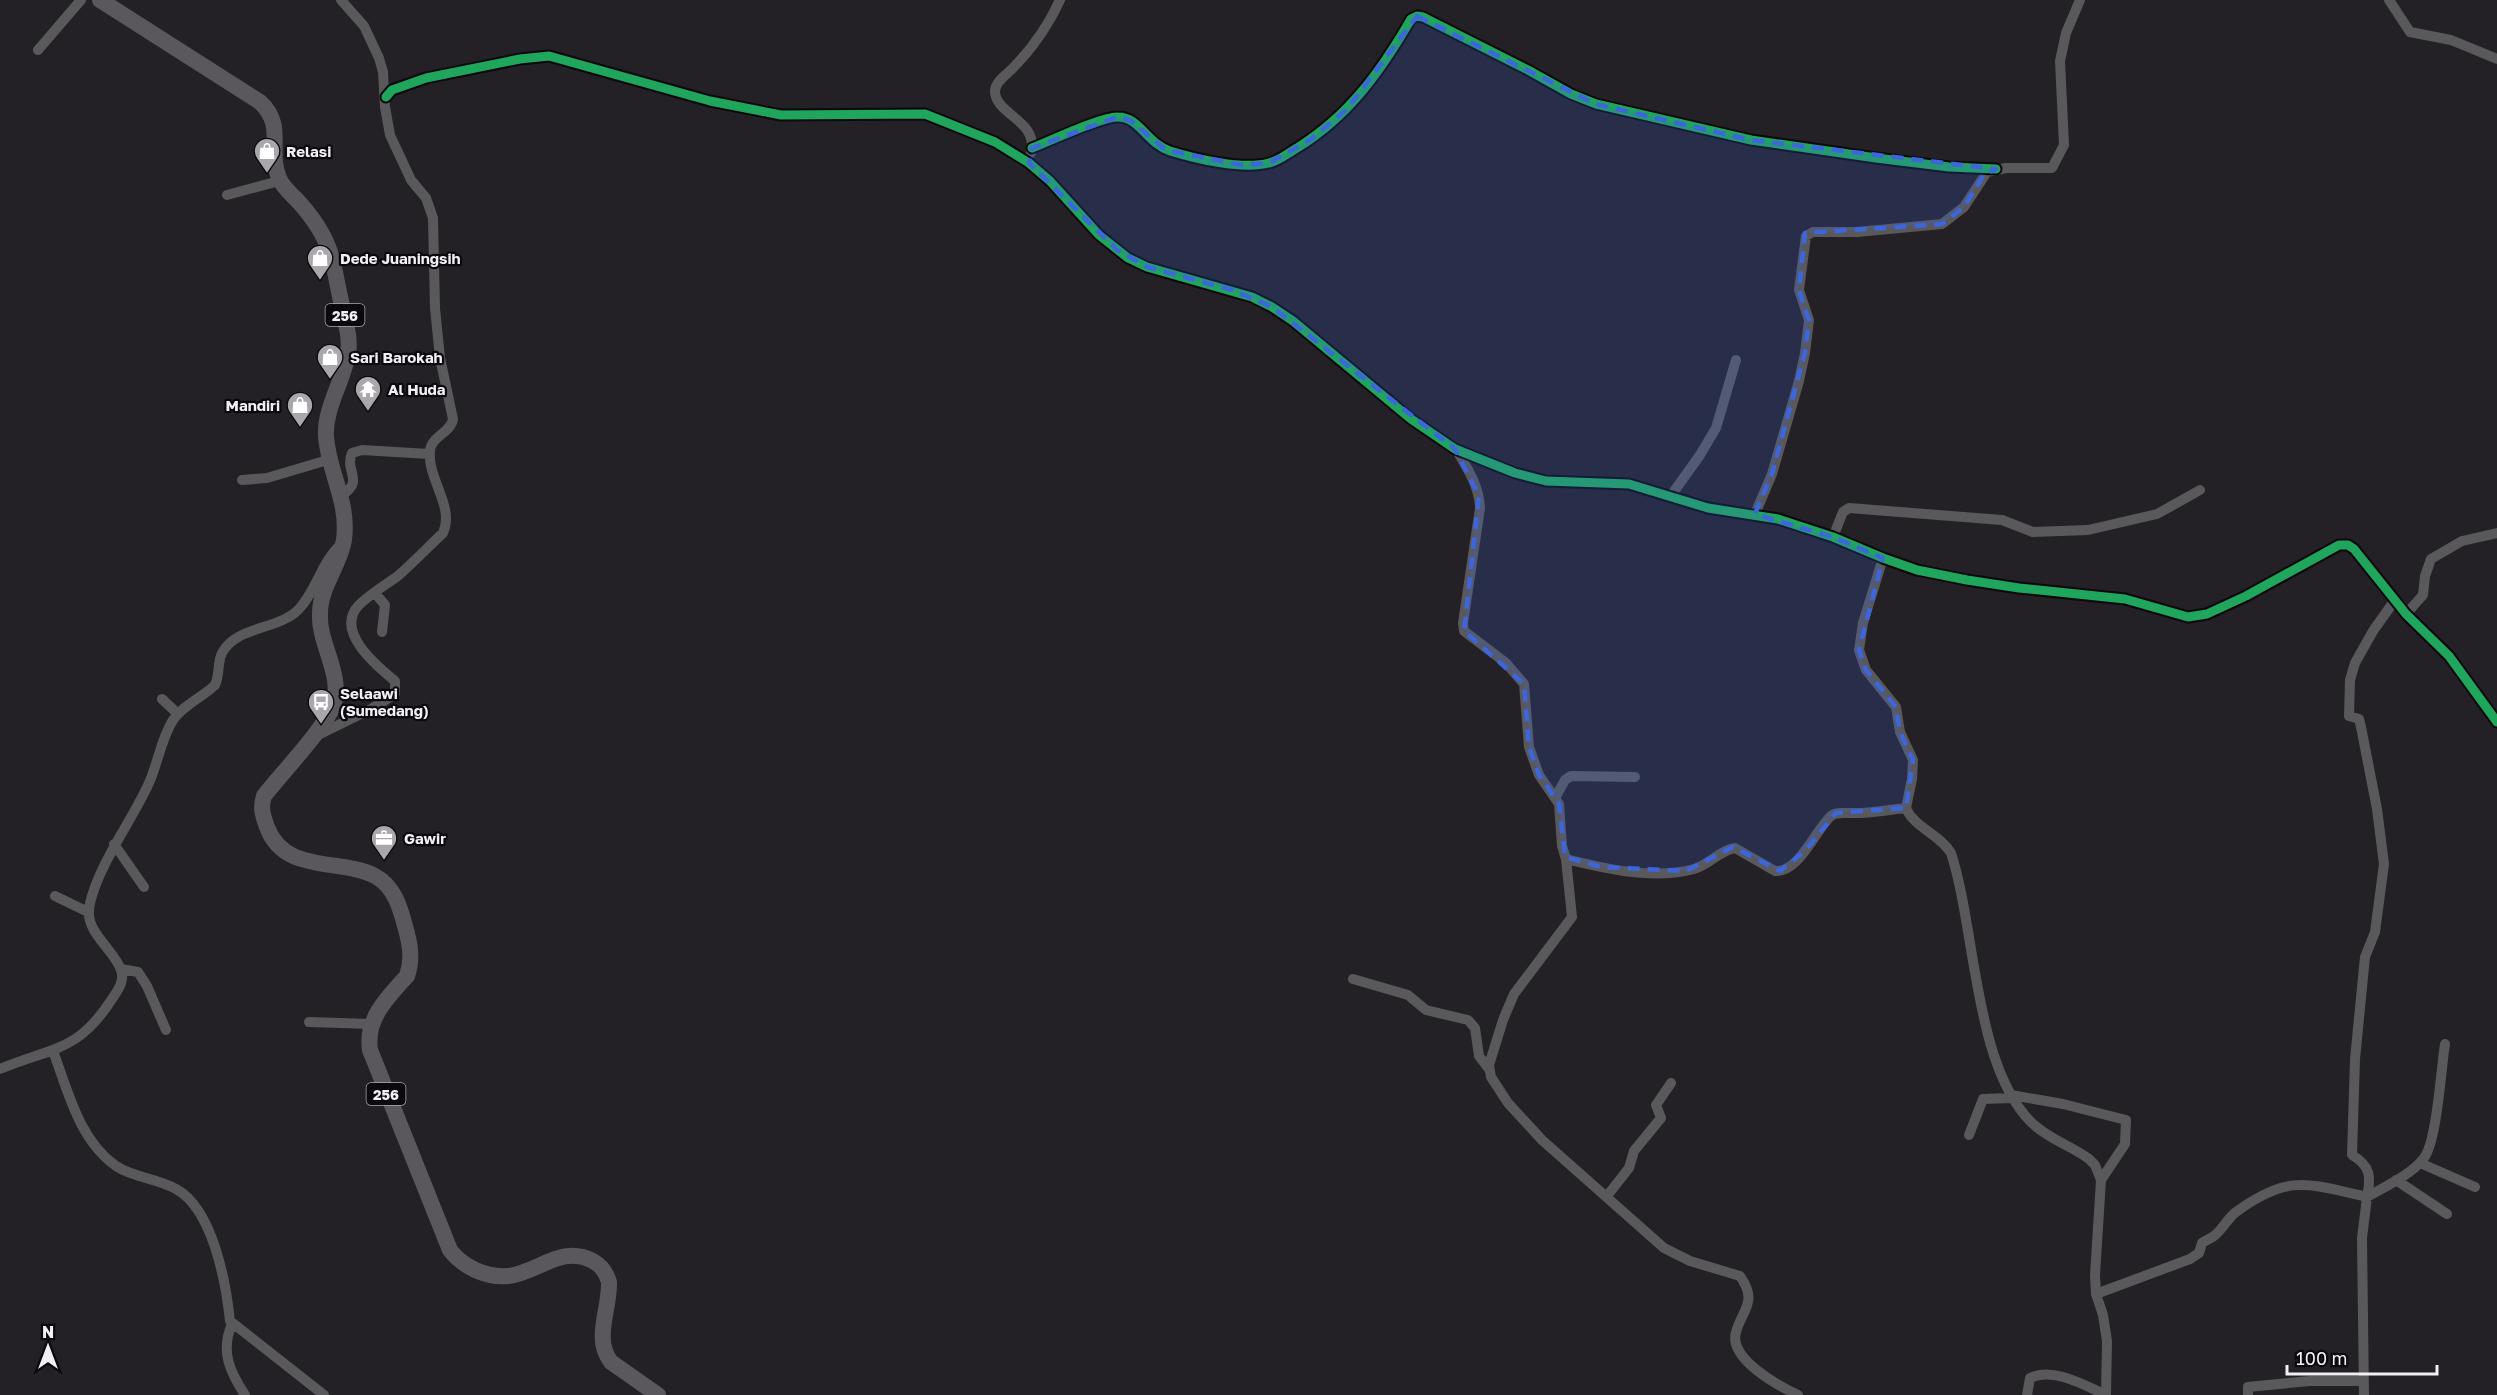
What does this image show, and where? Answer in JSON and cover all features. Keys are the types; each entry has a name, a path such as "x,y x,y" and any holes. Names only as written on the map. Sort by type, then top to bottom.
{"main road":[{"path":"100,0 260,102 267,109 274,123 274,157 279,181"},
{"name":"256","path":"279,181 312,217 324,235 336,272 341,303 348,324 348,353 326,435 342,495 345,522 344,542 324,594 320,613 321,633 335,679 336,692 333,706 264,796 261,809 270,835 286,852 318,864 367,873 383,882 393,892 400,907 407,930 411,962 406,976 384,1002 371,1024 368,1040 373,1060 445,1241 456,1258 475,1270 499,1276 517,1274 566,1255 582,1256 596,1263 607,1275 609,1282 602,1341 606,1356 611,1362 658,1395"}],"street":[{"path":"38,50 81,0"},
{"path":"309,739 347,718 371,709 395,694 395,681 368,658 357,642 352,627 354,612 402,572 444,529 445,512 429,454 435,440 451,427 453,419 440,358 435,308 433,218 426,198 411,180 390,135 385,107 383,72 374,46 364,26 341,0"},
{"path":"1029,163 1032,148 1027,128 1003,106 995,90 1044,31 1060,0"},
{"path":"1032,148 1103,120 1117,117 1130,120 1153,143 1166,150 1242,165 1269,163 1311,139 1347,110 1372,81 1411,20 1417,16 1528,69 1571,94 1596,104 1751,140 1886,160 1949,167 2052,168 2064,145 2061,61 2066,33 2080,0"},
{"path":"2389,0 2410,32 2451,40 2497,59"},
{"path":"386,97 392,90 426,78 520,59 549,56 711,101 781,115 925,114 995,142 1029,163 1100,235 1128,258 1147,267 1252,297 1272,307 1293,321 1411,418 1455,449 1515,474 1546,481 1629,484 1708,508 1778,519 1833,537 1917,570 1967,580 2117,598 2188,617 2207,614 2246,596 2318,555 2344,544 2354,549 2406,614 2449,656 2497,722"},
{"path":"1755,514 1772,474 1805,353 1809,320 1799,290 1806,236 1813,232 1857,232 1942,224 1964,207 1983,175 1996,169"},
{"path":"227,195 279,181"},
{"path":"1670,497 1716,428 1736,360"},
{"path":"1455,449 1473,478 1480,508 1463,623 1464,631 1521,678 1526,689 1529,747 1539,775 1561,810 1562,846 1566,859 1572,916 1514,994 1503,1020 1489,1069"},
{"path":"342,495 352,488 354,479 350,457 355,452 362,450 429,454"},
{"path":"242,480 267,478 331,459"},
{"path":"1833,537 1843,512 1849,508 2002,520 2033,532 2088,530 2157,514 2200,490"},
{"path":"2406,614 2423,595 2425,576 2431,559 2462,541 2497,533"},
{"path":"0,1069 52,1051 73,1041 93,1027 120,987 121,969 91,924 88,912 101,872 149,782 166,736 178,714 215,685 221,656 230,644 259,628 292,615 300,608 327,560 344,542"},
{"path":"1883,558 1863,622 1858,650 1866,670 1896,707 1900,732 1913,760 1906,808 1915,820 1943,842 1952,855 1985,1023 2002,1078 2011,1096 2019,1109 2040,1131 2096,1165 2101,1180 2096,1294 2103,1315 2107,1341 2106,1395 2073,1380 2047,1375 2030,1378 2027,1395"},
{"path":"375,593 385,605 382,632"},
{"path":"2364,1395 2362,1238 2371,1178 2363,1161 2352,1155 2355,1059 2365,957 2375,932 2384,864 2377,809 2361,727 2359,719 2349,717 2350,680 2362,651 2395,600"},
{"path":"162,699 178,714"},
{"path":"1555,798 1565,780 1570,776 1635,777"},
{"path":"1566,859 1622,870 1657,872 1695,869 1723,852 1735,848 1775,871 1780,871 1805,851 1828,819 1835,814 1906,808"},
{"path":"114,844 144,887"},
{"path":"55,896 88,912"},
{"path":"121,969 138,972 147,986 166,1030"},
{"path":"1353,979 1408,995 1426,1010 1468,1020 1474,1028 1479,1056 1489,1069 1491,1077 1515,1111 1542,1140 1664,1248 1690,1261 1740,1276 1747,1288 1749,1301 1736,1332 1738,1348 1742,1356 1774,1383 1798,1395"},
{"path":"309,1022 371,1024"},
{"path":"2096,1294 2190,1259 2199,1252 2202,1243 2214,1236 2230,1217 2251,1202 2277,1190 2307,1183 2367,1197 2396,1180 2420,1162 2430,1146 2445,1044"},
{"path":"52,1051 83,1130 103,1154 126,1172 150,1178 179,1190 200,1213 212,1239 232,1323 225,1355 233,1377 245,1395"},
{"path":"1607,1196 1629,1168 1634,1152 1661,1118 1656,1105 1671,1083"},
{"path":"1969,1136 1983,1099 2011,1096 2063,1104 2125,1119 2125,1144 2101,1180"},
{"path":"2420,1162 2475,1187"},
{"path":"2396,1180 2447,1214"},
{"path":"232,1323 324,1395"},
{"path":"2248,1395 2248,1387 2310,1381 2364,1381"}],"highlighted area":[{"path":"1417,16 1596,104 1751,140 1996,169 1984,175 1964,207 1942,224 1805,233 1799,290 1809,320 1805,353 1772,474 1755,514 1833,537 1883,558 1859,650 1866,670 1896,707 1900,732 1913,760 1906,808 1836,813 1805,851 1780,871 1733,847 1686,871 1601,867 1565,857 1559,804 1539,775 1529,747 1524,684 1464,631 1479,496 1455,449 1272,307 1232,290 1147,267 1117,250 1029,163 1032,148 1117,117 1130,120 1166,150 1242,165 1269,163 1311,139 1347,109"}],"cycle path":[{"path":"1032,148 1089,125 1118,117 1132,121 1155,142 1170,151 1233,164 1258,165 1273,162 1316,135 1348,107 1388,57 1411,19 1417,16 1528,70 1571,94 1596,104 1751,140 1949,167 1996,169"},
{"path":"386,97 392,90 426,78 520,59 549,56 710,101 781,115 925,114 995,142 1029,163 1050,181 1099,235 1128,258 1147,267 1252,297 1272,307 1293,321 1411,419 1455,449 1515,473 1546,481 1629,484 1708,508 1778,519 1833,537 1917,570 2019,588 2125,599 2188,617 2207,614 2246,596 2339,545 2348,545 2354,549 2406,614 2449,656 2497,722"}],"place":[{"name":"Relasi","path":"267,174"},
{"name":"Dede Juaningsih","path":"320,281"},
{"name":"Sari Barokah","path":"330,380"},
{"name":"Al Huda","path":"368,412"},
{"name":"Mandiri","path":"300,428"},
{"name":"Selaawi (Sumedang)","path":"321,725"},
{"name":"Gawir","path":"384,861"}]}
